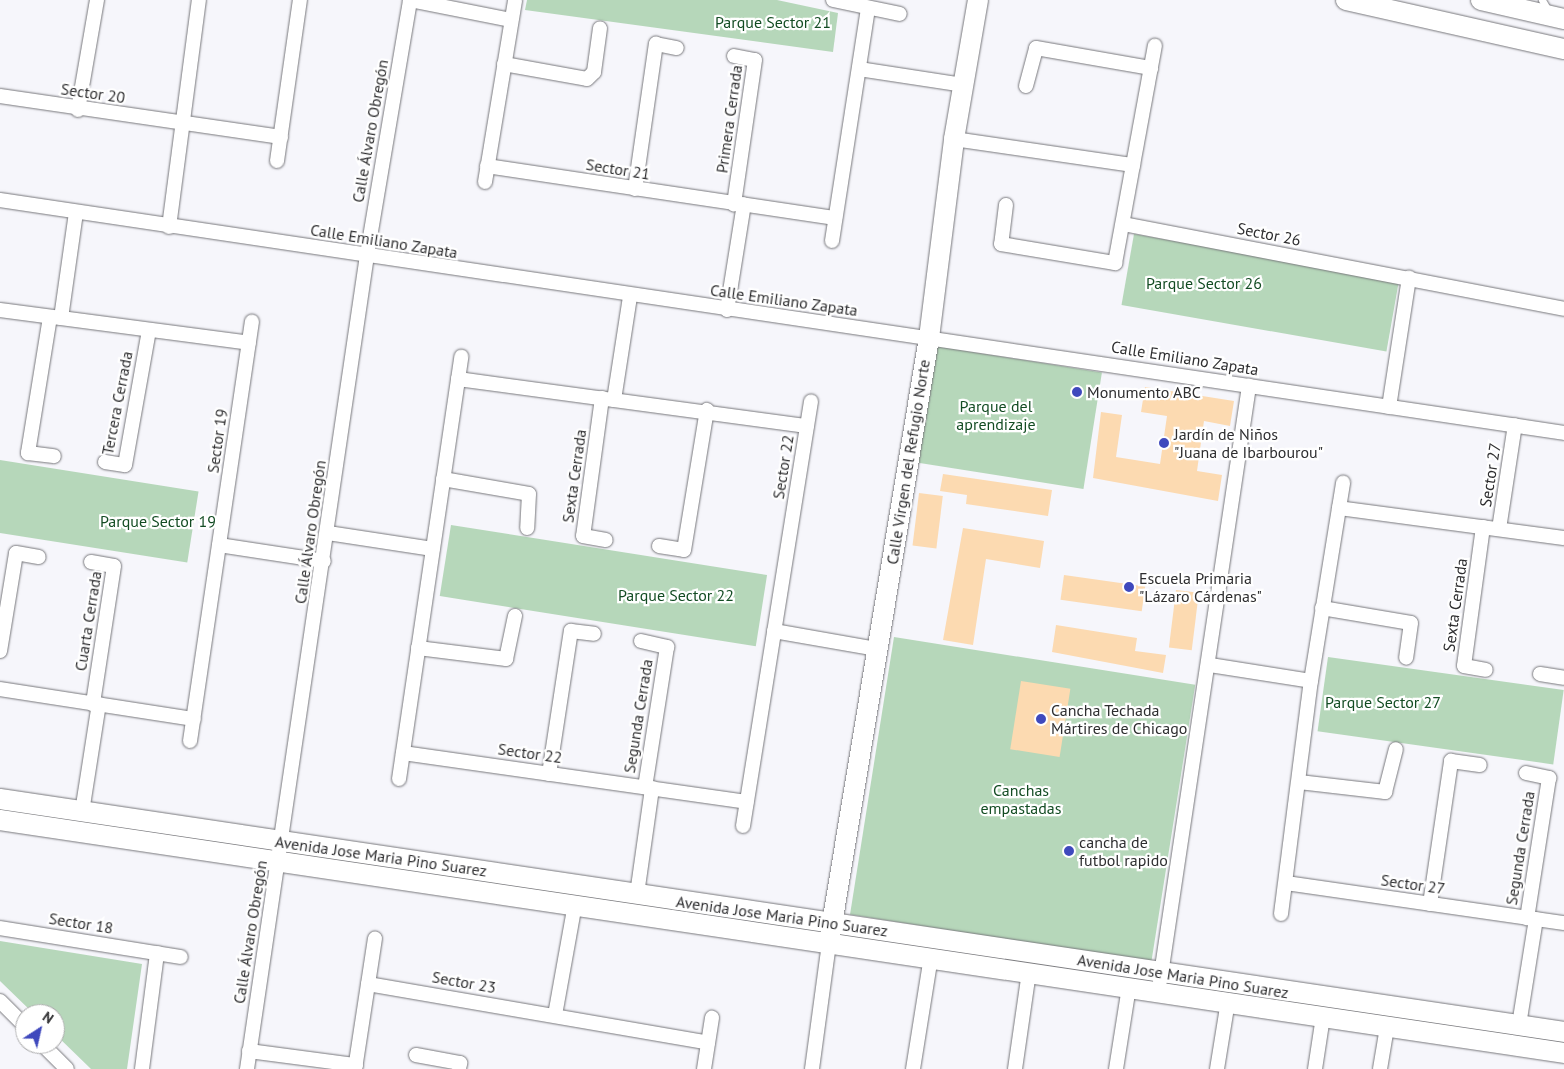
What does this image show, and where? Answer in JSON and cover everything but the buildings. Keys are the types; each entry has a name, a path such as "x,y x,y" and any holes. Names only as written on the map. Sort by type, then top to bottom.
{"street":[{"path":"78,110 96,0"},
{"path":"169,227 181,123 199,0"},
{"path":"277,161 300,0"},
{"path":"410,0 511,20"},
{"name":"Calle Álvaro Obregón","path":"247,1069 324,561 367,255 410,0"},
{"path":"485,182 515,0"},
{"path":"833,0 900,14"},
{"name":"Calle Virgen del Refugio Norte","path":"829,943 929,338 954,139 978,0"},
{"path":"1346,0 1564,49"},
{"path":"1481,0 1553,12"},
{"path":"832,241 868,8"},
{"path":"504,64 588,79 594,72 600,28"},
{"path":"635,189 656,44 677,48"},
{"path":"1006,205 1000,244 1115,263 1155,46"},
{"path":"1026,86 1036,48 1151,68"},
{"name":"Primera Cerrada","path":"734,56 756,60 739,204"},
{"path":"858,69 963,85"},
{"name":"Sector 20","path":"0,96 78,110 281,137"},
{"path":"954,139 1133,165"},
{"name":"Sector 21","path":"488,166 835,218"},
{"name":"Calle Emiliano Zapata","path":"0,200 630,297 929,338 1564,433"},
{"path":"726,310 739,204"},
{"path":"54,456 28,453 76,212"},
{"name":"Sector 26","path":"1123,224 1564,309"},
{"path":"1390,406 1409,278"},
{"path":"608,399 630,297"},
{"path":"0,310 249,343"},
{"name":"Sector 19","path":"190,741 252,322"},
{"name":"Tercera Cerrada","path":"105,462 125,465 149,330"},
{"path":"399,779 461,357"},
{"name":"Sector 22","path":"458,379 707,410 807,426"},
{"path":"1160,982 1210,665 1249,386"},
{"name":"Sexta Cerrada","path":"606,540 583,536 608,399"},
{"name":"Sector 22","path":"743,826 810,401"},
{"path":"659,546 684,550 707,410"},
{"name":"Sector 27","path":"1499,529 1515,425"},
{"path":"443,479 529,494 527,528"},
{"path":"1281,914 1299,782 1310,681 1343,483"},
{"name":"Sector 27","path":"1339,508 1564,538"},
{"name":"Sexta Cerrada","path":"1483,527 1464,666 1486,670"},
{"path":"328,533 433,550"},
{"path":"219,545 324,561"},
{"path":"0,651 16,554 39,557"},
{"name":"Cuarta Cerrada","path":"91,562 114,566 96,704"},
{"path":"1322,608 1411,623 1406,658"},
{"path":"418,648 506,659 515,616"},
{"path":"549,774 571,631 594,634"},
{"path":"774,631 877,649"},
{"name":"Segunda Cerrada","path":"641,641 667,647 648,788"},
{"path":"1210,665 1310,681"},
{"path":"1540,674 1564,678"},
{"path":"0,689 194,720"},
{"path":"82,812 96,704"},
{"path":"1299,782 1385,792 1396,749"},
{"name":"Sector 22","path":"403,753 747,802"},
{"path":"1430,904 1451,761 1480,766"},
{"name":"Segunda Cerrada","path":"1526,773 1549,778 1531,918"},
{"path":"638,894 648,788"},
{"name":"Avenida Jose Maria Pino Suarez","path":"0,800 832,923 1160,982 1564,1032"},
{"name":"Avenida Jose Maria Pino Suarez","path":"0,820 1129,987 1160,982 1228,1000 1387,1027 1564,1053"},
{"name":"Sector 27","path":"1286,882 1564,923"},
{"path":"554,1015 575,904"},
{"path":"1519,1026 1531,918"},
{"name":"Sector 18","path":"0,928 181,957"},
{"path":"249,1051 355,1067 375,940"},
{"path":"812,1069 829,943"},
{"path":"142,1069 157,953"},
{"path":"913,1069 931,957"},
{"path":"1015,1069 1029,972"},
{"name":"Sector 23","path":"368,984 708,1043"},
{"path":"1116,1069 1129,987"},
{"path":"1217,1069 1228,1000"},
{"path":"0,1001 15,1016"},
{"path":"1315,1069 1323,1016"},
{"path":"708,1069 708,1043 712,1018"},
{"path":"1380,1069 1387,1027"},
{"path":"52,1054 67,1069"},
{"path":"416,1056 460,1062 459,1069"}],"green space":[{"name":"Parque Sector 21","path":"527,0 777,0 838,13 833,52 525,10"},
{"name":"Parque Sector 26","path":"1134,234 1399,281 1386,352 1121,305"},
{"name":"Parque del aprendizaje","path":"935,346 1102,372 1083,489 917,463"},
{"name":"Parque Sector 19","path":"0,460 199,491 187,563 0,533"},
{"name":"Parque Sector 22","path":"451,525 767,575 756,646 440,596"},
{"name":"Canchas empastadas","path":"894,637 1195,685 1151,962 850,915"},
{"name":"Parque Sector 27","path":"1328,657 1564,690 1553,764 1318,731"},
{"path":"0,941 142,964 127,1069 91,1069 65,1044 65,1004 24,1004 0,981"}],"place":[{"name":"Monumento ABC","path":"1077,392"},
{"name":"Jardín de Niños \"Juana de Ibarbourou\"","path":"1164,443"},
{"name":"Escuela Primaria \"Lázaro Cárdenas\"","path":"1129,587"},
{"name":"Cancha Techada Mártires de Chicago","path":"1041,719"},
{"name":"cancha de futbol rapido","path":"1069,851"}]}
